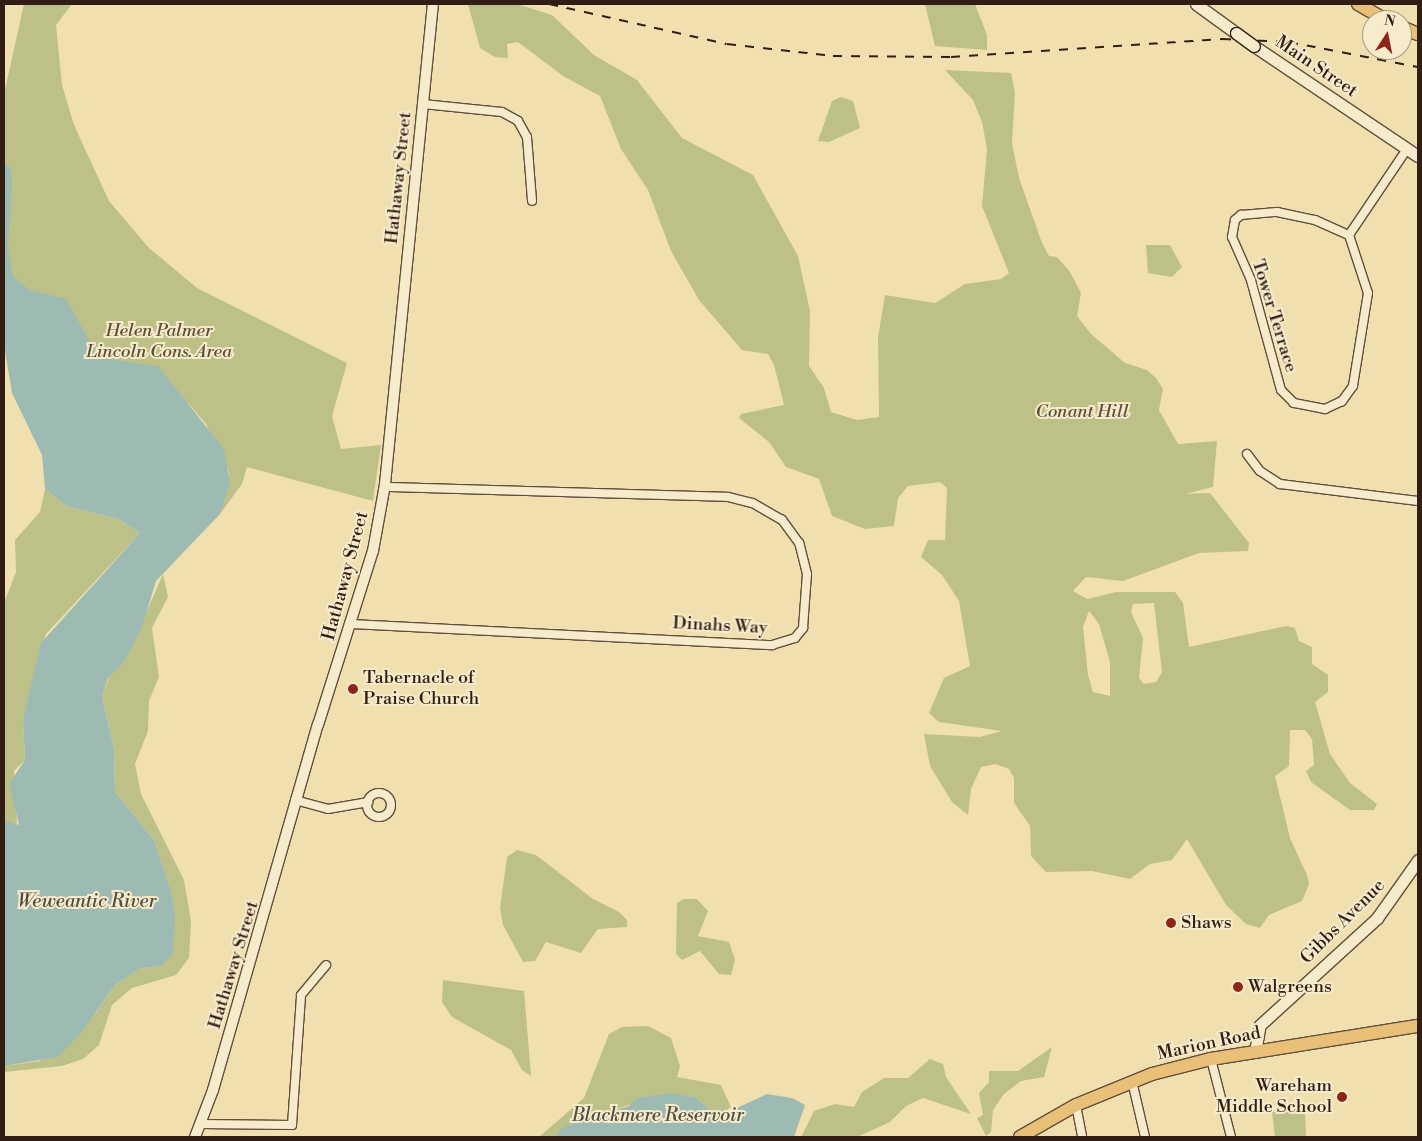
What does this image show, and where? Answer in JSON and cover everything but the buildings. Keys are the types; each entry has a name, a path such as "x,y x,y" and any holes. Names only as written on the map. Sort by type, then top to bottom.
{"main road":[{"name":"Main Street","path":"1196,4 1254,46 1418,156"},
{"name":"Gibbs Avenue","path":"1255,1052 1260,1025 1377,918 1418,860"},
{"name":"Marion Road","path":"1020,1137 1076,1105 1132,1081 1211,1059 1418,1026"}],"street":[{"name":"Hathaway Street","path":"195,1137 201,1124 271,901 295,800 373,551 385,487 433,4"},
{"path":"423,104 502,112 518,121 527,137 532,201"},
{"path":"1349,235 1407,149"},
{"name":"Tower Terrace","path":"1277,212 1315,220 1349,235 1368,293 1353,386 1334,406 1304,407 1286,396 1277,381 1251,280 1232,228 1241,215 1277,212"},
{"path":"1247,454 1260,471 1280,484 1418,501"},
{"name":"Dinahs Way","path":"351,624 772,645 795,638 803,628 807,574 799,543 782,520 752,503 714,497 385,487"},
{"path":"295,800 328,809 368,802"},
{"path":"201,1124 292,1125 301,994 326,965"},
{"path":"1211,1059 1231,1137"},
{"path":"1132,1081 1144,1137"},
{"path":"1076,1105 1082,1137"}],"green space":[{"name":"Helen Palmer Lincoln Cons. Area","path":"24,4 72,4 56,25 62,85 74,125 109,201 149,248 197,288 347,363 332,416 341,449 381,445 373,501 247,467 242,484 220,514 229,472 206,424 188,403 175,425 7,278 4,94"},
{"name":"Conant Hill","path":"468,4 517,4 552,15 594,55 637,80 682,138 753,175 798,256 810,311 809,366 824,388 831,412 857,420 879,417 878,337 885,295 935,303 965,284 1001,279 1009,273 982,206 987,149 982,122 973,100 945,70 1011,73 1015,93 1012,143 1019,178 1042,243 1049,256 1057,257 1070,272 1081,293 1077,316 1091,334 1125,363 1147,370 1156,378 1163,389 1159,410 1178,444 1217,441 1213,487 1185,494 1210,493 1249,543 1248,551 1199,553 1123,581 1086,577 1073,591 1087,599 1116,592 1175,592 1183,603 1189,647 1286,626 1295,628 1299,641 1312,647 1312,664 1328,675 1328,692 1315,702 1330,754 1350,783 1377,804 1374,810 1350,810 1311,782 1306,771 1314,765 1312,739 1305,730 1290,730 1289,766 1275,776 1290,838 1307,875 1309,884 1302,901 1269,915 1260,928 1246,924 1226,905 1187,839 1172,860 1150,864 1130,879 1092,871 1046,872 1031,856 1030,826 1014,803 1014,778 1009,769 995,764 981,767 971,789 968,815 952,802 930,766 924,734 980,737 1002,731 939,722 929,713 944,678 970,666 959,601 942,575 921,557 928,540 945,540 947,488 940,482 908,486 898,498 894,526 865,529 832,516 819,479 786,467 769,442 739,418 741,414 784,405 774,365 768,354 742,350 699,300 671,251 648,190 621,149 600,96 563,76 518,42 507,44 508,58 495,57 480,48","holes":["1154,603 1162,672 1156,682 1144,684 1139,678 1143,638 1131,612 1133,604","1089,611 1099,624 1110,662 1110,696 1093,692 1088,675 1083,627"]},
{"path":"925,4 975,4 987,35 987,50 935,46"},
{"path":"841,97 853,101 860,128 829,142 818,141 832,101"},
{"path":"1146,245 1170,245 1182,267 1172,277 1148,273"},
{"path":"45,489 66,506 118,519 140,533 46,634 23,720 25,760 14,771 17,826 4,820 4,603 16,572 15,540 40,512"},
{"path":"163,574 168,597 152,628 159,677 149,701 148,731 135,764 141,794 184,880 191,921 189,958 176,975 132,988 112,1005 99,1045 83,1059 62,1066 4,1072 4,1066 40,1061 95,1014 115,985 141,968 161,966 170,887 154,840 115,792 114,750 102,696 111,672 125,661"},
{"path":"517,850 536,855 593,899 619,912 627,920 627,927 598,929 581,953 546,942 535,961 523,962 503,925 500,908 507,857"},
{"path":"684,899 697,899 708,911 698,936 729,942 735,960 731,975 719,974 700,951 682,960 676,954 677,903"},
{"path":"443,980 524,991 531,1076 522,1070 511,1050 452,1017 442,1002"},
{"path":"648,1026 671,1038 680,1066 677,1077 721,1085 731,1107 717,1117 697,1098 632,1104 571,1124 557,1137 539,1137 584,1098 609,1034 622,1027"},
{"path":"1052,1047 1044,1077 1021,1081 1004,1094 993,1110 991,1132 986,1136 977,1118 983,1115 979,1093 989,1082 989,1071 1018,1071"},
{"path":"930,1059 943,1064 946,1077 971,1114 923,1098 906,1106 890,1122 857,1137 801,1137 814,1111 835,1104 854,1107 862,1092 884,1078 908,1078"},
{"path":"1300,1108 1305,1112 1306,1137 1275,1137 1272,1112"}],"water":[{"name":"Weweantic River","path":"4,161 11,169 12,184 8,247 13,277 30,290 66,299 99,358 158,366 224,449 230,483 220,514 156,581 142,627 125,661 108,678 102,696 114,750 115,792 154,840 170,887 175,915 173,954 161,966 141,968 115,985 82,1032 58,1057 4,1066 4,820 19,825 9,784 25,760 23,720 41,643 140,533 118,519 66,506 45,489 42,455 12,393 4,345"},
{"name":"Blackmere Reservoir","path":"671,1093 697,1098 717,1117 767,1094 792,1098 805,1105 794,1137 557,1137 560,1130 571,1124 629,1106 636,1098"}],"railway":[{"path":"549,4 727,44 833,56 951,57 1222,39 1289,42 1418,67"}],"place":[{"name":"Tabernacle of Praise Church","path":"353,689"},
{"name":"Shaws","path":"1171,923"},
{"name":"Walgreens","path":"1238,987"},
{"name":"Wareham Middle School","path":"1342,1097"}]}
